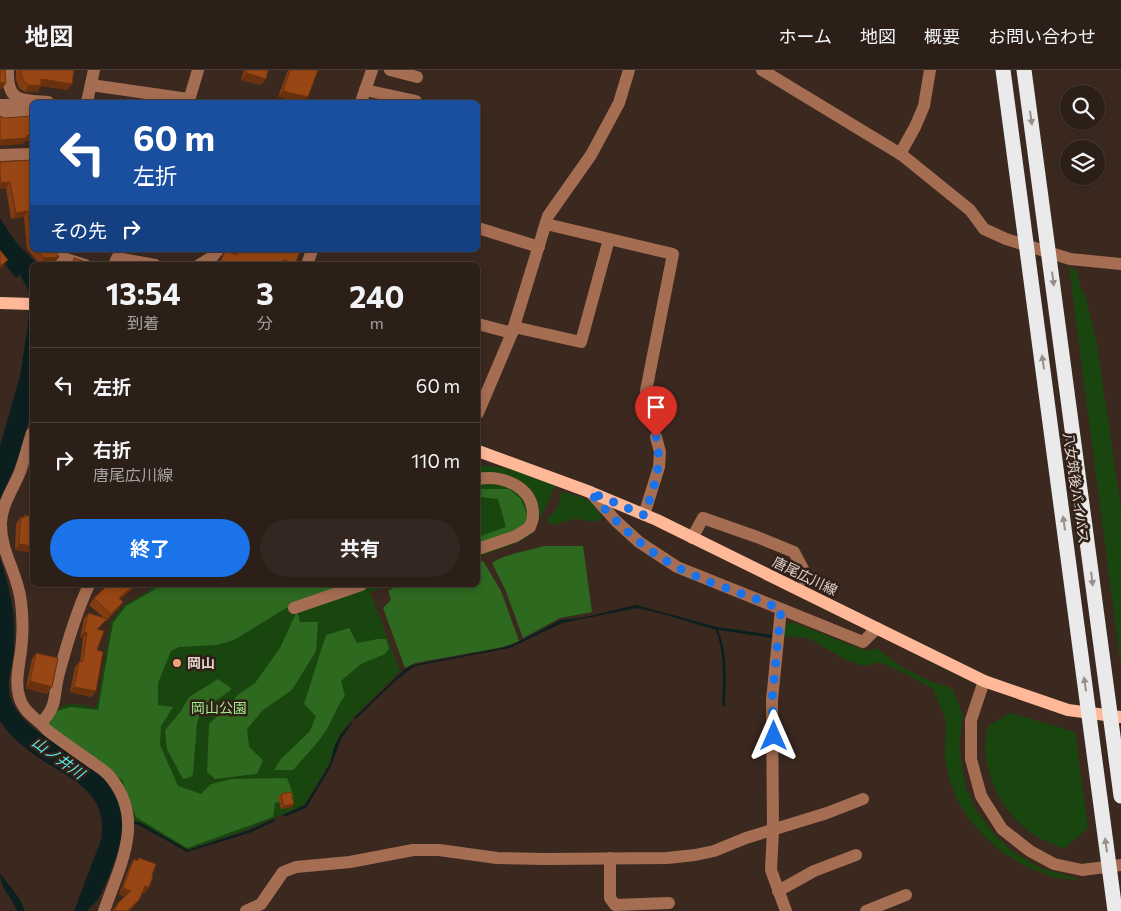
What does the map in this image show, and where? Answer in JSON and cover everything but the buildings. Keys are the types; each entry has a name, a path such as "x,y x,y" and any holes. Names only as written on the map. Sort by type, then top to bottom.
{"highway":[{"name":"八女筑後バイパス","path":"1003,70 1115,866 1115,911"},
{"name":"八女筑後バイパス","path":"1024,70 1121,796"}],"main road":[{"path":"0,303 30,304"},
{"name":"唐尾広川線","path":"480,452 590,492 644,515 984,680 1068,710 1121,717"}],"street":[{"path":"8,70 7,85 10,92 25,100 30,100"},
{"path":"87,100 94,70"},
{"path":"91,85 188,99 198,70"},
{"path":"362,100 372,70"},
{"path":"390,70 417,77"},
{"path":"480,408 513,330 548,216 591,155 619,103 629,70"},
{"path":"762,70 900,154 970,210 984,229 1006,239 1070,259 1121,264"},
{"path":"900,154 924,106 930,70"},
{"path":"365,90 411,100"},
{"path":"0,105 9,104 30,113"},
{"path":"0,116 30,114"},
{"path":"0,155 30,154"},
{"path":"546,224 673,254 646,391"},
{"path":"480,229 539,247"},
{"path":"480,324 581,342 609,239"},
{"path":"204,262 216,252"},
{"path":"60,257 76,262"},
{"path":"115,262 117,258 139,262"},
{"path":"644,515 659,467 660,452 656,437"},
{"path":"30,439 19,473 3,508 0,522 2,545 17,582 23,618 17,680 18,694 22,705 31,716 111,777 123,797 128,812 127,845 104,911"},
{"path":"480,478 488,477 504,480 517,486 527,494 533,515 530,528 516,536 480,549"},
{"path":"590,492 616,522 639,542 677,567 863,642 877,628"},
{"path":"692,538 703,518 757,537 794,552 804,571 804,579"},
{"path":"41,723 49,714 55,702 58,680 81,602 88,587"},
{"path":"294,608 355,587"},
{"path":"781,609 772,700 774,830 771,870 786,911"},
{"path":"984,680 971,720 971,759 982,796 1002,829 1030,851 1054,864 1082,870 1115,866"},
{"path":"246,911 261,904 283,872 296,866 350,862 413,850 438,850 497,858 667,858 695,855 714,851 746,838 827,813 862,799"},
{"path":"778,891 814,870 856,854"},
{"path":"610,858 610,898 615,906 669,903"},
{"path":"866,911 906,895"}],"green space":[{"path":"1069,267 1077,270 1080,287 1085,295 1096,339 1121,508 1121,667"},
{"path":"480,465 507,468 556,485 533,533 523,540 480,556"},
{"path":"480,489 509,489 521,499 528,517 526,526 480,544 480,536 506,527 498,499 480,497"},
{"path":"565,492 592,503 602,518 592,522 572,519 555,524 548,523 547,518 557,508 560,494"},
{"path":"545,546 583,546 592,612 560,618 523,638 505,589 492,563 511,555"},
{"path":"483,561 501,591 519,641 503,647 415,663 405,668 383,608 391,600 388,590 398,587 480,587 480,562"},
{"name":"岡山公園","path":"152,587 385,587 370,592 400,671 354,716 339,735 329,764 304,805 246,830 187,850 133,820 49,728 48,721 59,709 68,704 95,708 111,622 124,605 149,591"},
{"path":"157,587 337,587 288,607 234,640 217,645 179,647 171,651 158,683 158,705 173,707 161,726 160,745 178,786 201,794 211,784 232,779 287,778 294,797 275,803 273,817 187,848 136,817 122,780 50,727 49,721 57,711 71,707 98,710 113,623 126,606"},
{"path":"297,611 300,622 318,622 316,651 292,690 263,710 247,729 249,747 263,760 257,774 215,779 207,772 209,724 239,694 255,683 280,648"},
{"path":"788,623 795,623 866,651 877,648 901,667 953,690 963,715 959,746 965,785 975,809 995,835 1012,851 1040,868 1076,878 1077,880 1053,877 1027,867 1002,852 969,819 959,803 949,779 945,758 946,720 933,689 880,662 866,666 860,665 844,659 809,638 782,636 782,630"},
{"path":"349,628 357,643 386,639 389,649 385,654 361,664 341,681 345,696 324,733 293,770 274,770 281,759 310,731 316,716 304,704 326,635"},
{"path":"218,679 231,688 231,690 202,710 197,723 193,774 191,777 183,779 167,749 165,730 181,711 189,697"},
{"path":"1011,713 1075,732 1088,828 1064,849 1039,838 1018,822 1001,800 990,776 985,749 988,726"}],"water":[{"path":"0,218 15,241 35,262 30,262 30,293 20,275 16,278 0,258"},
{"path":"30,293 30,416 17,461 0,500 0,446 20,376 28,324"},
{"name":"山ノ井川","path":"0,558 9,591 14,624 14,653 9,684 12,703 20,715 36,730 95,769 108,782 116,795 121,809 121,838 118,853 101,894 88,911 74,911 101,840 102,824 100,811 94,800 77,782 25,747 9,733 0,721"},
{"path":"636,605 717,627 772,635 773,638 718,630 725,658 725,706 722,706 722,658 716,630 637,608 562,623 510,648 415,666 395,681 356,719 354,718 405,669 413,665 501,648 512,645 561,620 581,618"},
{"path":"351,722 341,739 330,768 306,808 284,817 283,815 305,805 330,764 334,747 341,734"},
{"path":"274,819 275,821 249,833 187,852 133,823 134,821 140,822 188,850 247,831"},
{"path":"0,873 19,898 25,911 17,911 4,888"}],"place":[{"name":"岡山","path":"177,663"}],"route":[{"path":"656,437 660,452 659,467 644,515 590,492 616,522 639,542 677,567 781,609 772,700 774,736"}]}
